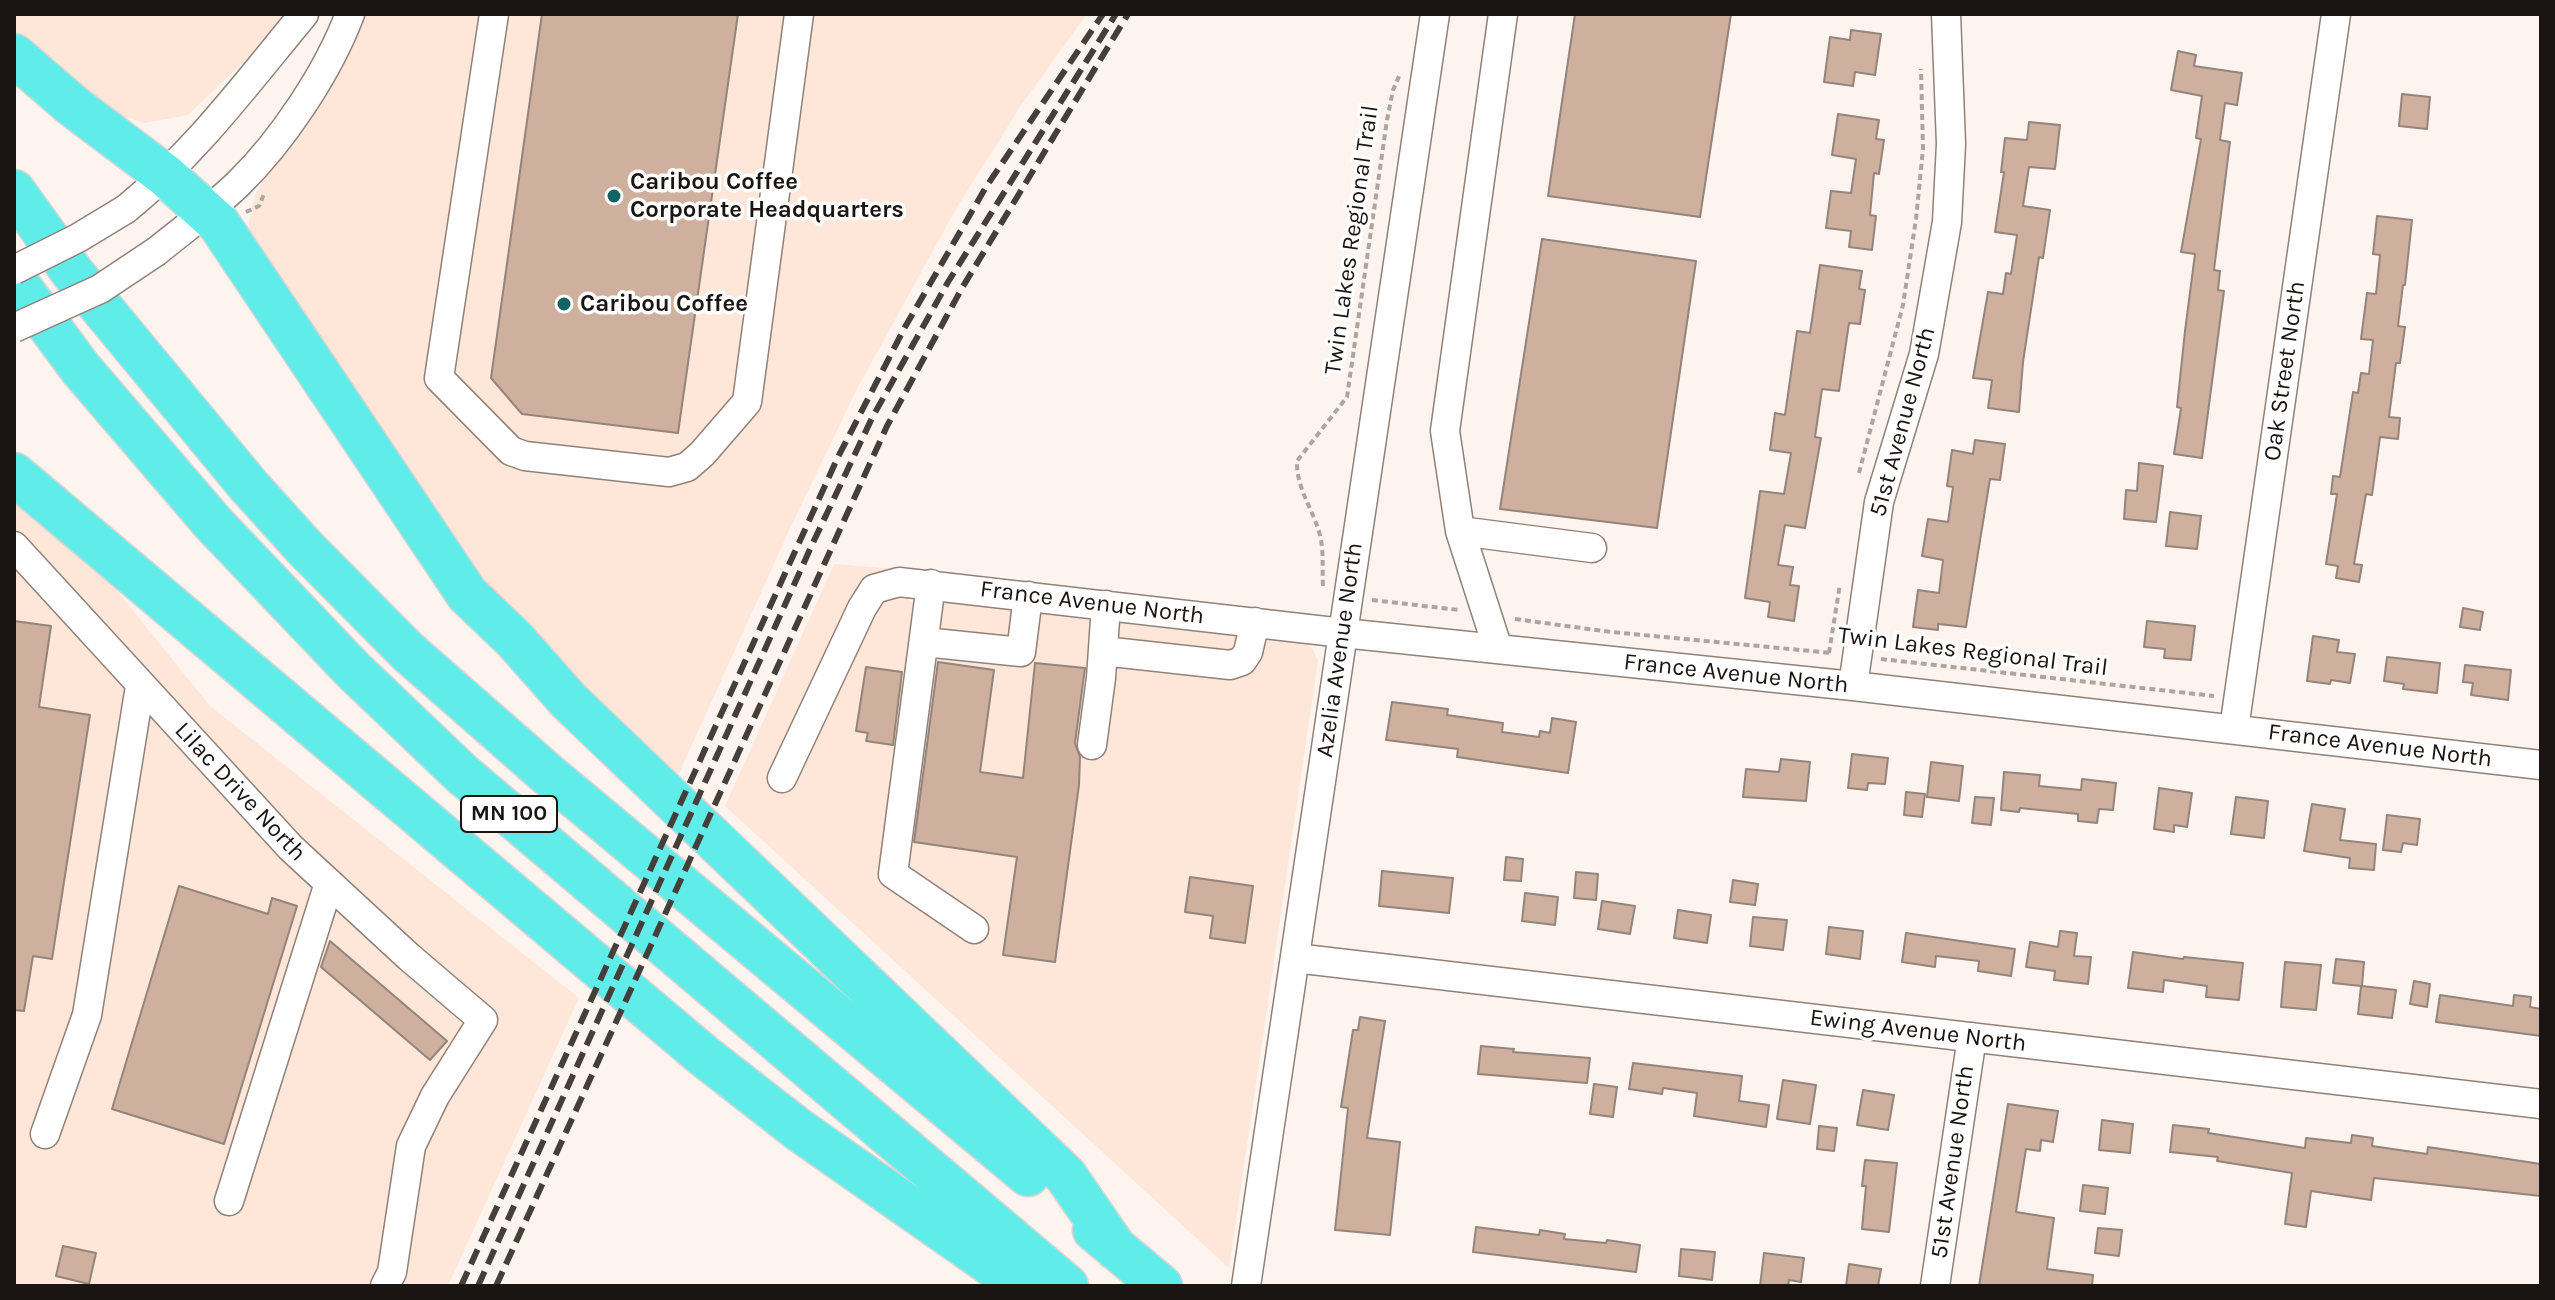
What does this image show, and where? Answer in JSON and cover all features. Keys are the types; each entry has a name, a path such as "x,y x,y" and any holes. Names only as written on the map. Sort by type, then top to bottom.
{"highway":[{"path":"14,55 73,106 166,176 222,227 467,594 515,640 569,701 1066,1176 1116,1249"},
{"name":"MN 100","path":"14,191 72,272 238,473 304,547 407,651 557,782 1161,1286"},
{"name":"MN 100","path":"14,279 81,369 213,523 374,690 462,774 1067,1286"},
{"path":"14,474 704,1056 799,1130 1022,1286"}],"street":[{"path":"14,270 78,238 126,209 166,176 229,107 304,14"},
{"path":"14,328 100,289 157,251 207,211 253,167 297,111 328,60 350,14"},
{"path":"494,14 439,378 511,451 525,456 669,472 687,467 702,454 747,402 799,14"},
{"name":"Azelia Avenue North","path":"1246,1286 1435,14"},
{"path":"1498,649 1460,531 1445,431 1503,14"},
{"name":"51st Avenue North","path":"1853,686 1843,654 1879,502 1924,354 1947,222 1951,144 1946,14"},
{"name":"Oak Street North","path":"2234,729 2336,14"},
{"path":"1460,531 1592,548"},
{"name":"Lilac Drive North","path":"14,546 291,848 483,1020 435,1096 411,1146 392,1272 385,1286"},
{"name":"France Avenue North","path":"782,778 843,647 874,589 899,582 2541,765"},
{"path":"931,584 893,874 974,929"},
{"path":"924,642 1021,652 1028,596"},
{"path":"1092,745 1106,605"},
{"path":"1173,659 1179,614"},
{"path":"1103,651 1230,665 1242,661 1248,652 1255,622"},
{"path":"45,1134 87,1015 140,686"},
{"path":"229,1201 329,883"},
{"name":"Ewing Avenue North","path":"1295,958 2541,1104"},
{"name":"51st Avenue North","path":"1935,1286 1972,1037"}],"path":[{"path":"1859,478 1903,305 1916,219 1923,149 1921,63"},
{"name":"Twin Lakes Regional Trail","path":"1325,595 1321,538 1299,484 1297,461 1347,397 1387,120 1393,90 1401,72"},
{"path":"1841,578 1843,654"},
{"name":"Twin Lakes Regional Trail","path":"1401,603 1534,623 1843,654 2238,701"}],"shaded area":[{"path":"14,14 288,14 274,33 188,115 145,123 104,111 16,31"},
{"path":"363,14 1087,14 1022,104 957,207 858,387 671,791 502,611 249,239 255,195"},
{"path":"14,501 105,576 210,706 579,998 448,1286 14,1286"},
{"path":"834,564 897,569 900,590 912,602 936,605 946,601 1301,640 1312,648 1318,660 1229,1268 725,806"}],"building":[{"name":"Caribou Coffee Corporate Headquarters","path":"542,14 738,14 678,433 522,414 491,378"},
{"path":"1575,14 1731,14 1700,217 1548,196"},
{"path":"1851,30 1881,34 1875,75 1855,72 1853,86 1824,82 1830,37 1850,40"},
{"path":"2178,51 2196,55 2194,66 2242,73 2237,105 2225,103 2220,140 2230,142 2214,270 2220,271 2218,290 2224,291 2202,458 2174,454 2195,254 2181,252 2201,139 2196,138 2202,96 2171,90"},
{"path":"2402,94 2430,97 2427,129 2399,126"},
{"path":"1838,114 1879,120 1876,139 1884,140 1879,174 1874,173 1870,215 1876,216 1872,250 1849,247 1851,231 1826,228 1831,191 1851,193 1856,159 1832,155"},
{"path":"2029,122 2060,125 2055,169 2029,167 2023,206 2050,210 2043,258 2039,257 2023,362 2019,412 1988,408 1992,380 1973,378 1988,292 2003,294 2006,273 2011,274 2017,235 1995,232 2004,172 2001,172 2005,138 2027,140"},
{"path":"2377,216 2412,220 2398,326 2405,327 2400,363 2396,363 2389,417 2400,418 2398,439 2380,437 2372,495 2366,494 2354,564 2362,565 2359,582 2336,578 2338,566 2326,564 2337,494 2331,494 2333,476 2340,477 2353,392 2358,393 2361,373 2369,374 2373,340 2361,339 2367,293 2376,294 2380,255 2373,254"},
{"path":"1542,239 1696,261 1657,528 1500,509"},
{"path":"1820,265 1862,271 1859,289 1865,290 1860,324 1849,323 1839,391 1822,389 1815,437 1821,438 1805,528 1785,525 1778,565 1793,567 1790,585 1799,586 1794,621 1768,617 1770,602 1745,598 1760,491 1784,494 1791,453 1770,450 1775,413 1785,415 1797,331 1810,333"},
{"path":"1975,440 2005,444 2000,480 1990,479 1966,627 1938,624 1938,630 1913,627 1918,590 1939,593 1943,560 1922,556 1928,519 1948,522 1953,487 1947,486 1952,450 1973,454"},
{"path":"2139,463 2163,466 2156,522 2124,519 2126,490 2137,491"},
{"path":"2170,512 2201,516 2197,549 2166,546"},
{"path":"2463,608 2483,612 2480,630 2460,627"},
{"path":"14,621 51,626 39,707 90,715 52,959 33,956 24,1011 14,1010"},
{"path":"2147,621 2195,626 2191,660 2164,658 2165,649 2144,647"},
{"path":"2313,636 2339,640 2337,652 2355,654 2350,683 2307,681"},
{"path":"2387,657 2440,663 2437,693 2403,689 2404,684 2384,681"},
{"path":"938,662 994,670 980,772 1023,778 1035,663 1085,668 1075,743 1080,757 1079,785 1055,962 1003,955 1017,857 914,842"},
{"path":"2465,665 2511,670 2508,700 2471,695 2473,683 2463,682"},
{"path":"866,667 902,672 893,745 866,741 868,733 856,731"},
{"path":"1392,702 1448,709 1447,715 1503,723 1502,732 1539,737 1540,731 1550,733 1552,718 1576,722 1568,773 1457,757 1458,749 1386,740"},
{"path":"1852,754 1888,758 1885,784 1868,783 1867,790 1848,788"},
{"path":"1781,759 1810,762 1806,801 1743,797 1746,769 1779,772"},
{"path":"1931,762 1963,766 1959,801 1927,797"},
{"path":"2004,772 2040,775 2039,786 2081,790 2082,779 2116,783 2113,810 2099,809 2097,823 2078,821 2078,814 2020,808 2019,812 2001,810"},
{"path":"2159,788 2192,793 2187,827 2174,825 2174,832 2154,829"},
{"path":"1906,792 1925,794 1922,817 1904,815"},
{"path":"1975,797 1994,798 1991,825 1972,823"},
{"path":"2236,797 2268,801 2264,838 2231,834"},
{"path":"2312,804 2345,809 2340,840 2376,844 2374,870 2349,868 2350,858 2304,851"},
{"path":"2387,815 2420,819 2417,845 2403,843 2401,852 2383,850"},
{"path":"1506,857 1523,859 1521,881 1504,880"},
{"path":"1382,871 1453,878 1449,913 1379,906"},
{"path":"1576,872 1598,874 1596,900 1574,898"},
{"path":"1190,877 1253,886 1245,943 1210,938 1213,916 1185,912"},
{"path":"1733,880 1758,884 1755,905 1730,902"},
{"path":"179,886 268,914 272,898 297,906 224,1144 112,1109"},
{"path":"1525,893 1558,897 1555,925 1522,921"},
{"path":"1602,901 1635,906 1630,934 1598,929"},
{"path":"1678,910 1711,915 1707,943 1674,938"},
{"path":"1753,917 1787,920 1783,950 1750,946"},
{"path":"1829,927 1863,931 1860,959 1826,954"},
{"path":"2060,931 2077,933 2074,956 2091,957 2088,984 2054,980 2055,971 2026,967 2030,942 2058,947"},
{"path":"1906,933 2015,949 2011,976 1978,971 1979,961 1936,956 1935,967 1902,962"},
{"path":"330,941 447,1041 430,1060 321,967"},
{"path":"2133,952 2243,963 2239,1000 2206,997 2207,986 2164,980 2163,992 2128,988"},
{"path":"2336,959 2364,962 2362,986 2396,990 2392,1018 2358,1014 2361,986 2333,983"},
{"path":"2285,962 2321,965 2316,1010 2281,1007"},
{"path":"2414,981 2430,984 2427,1007 2410,1004"},
{"path":"2440,995 2513,1006 2514,995 2531,997 2530,1007 2541,1009 2541,1036 2436,1022"},
{"path":"1360,1017 1385,1021 1367,1138 1400,1142 1390,1235 1335,1230 1348,1108 1341,1107 1353,1030 1358,1030"},
{"path":"1481,1046 1514,1049 1513,1052 1590,1058 1587,1083 1478,1074"},
{"path":"1633,1063 1742,1076 1739,1101 1769,1105 1766,1127 1694,1116 1697,1093 1663,1088 1662,1094 1629,1089"},
{"path":"1783,1080 1816,1085 1810,1124 1777,1119"},
{"path":"1594,1084 1617,1087 1613,1117 1590,1114"},
{"path":"1863,1090 1894,1095 1888,1130 1857,1125"},
{"path":"2008,1104 2058,1111 2053,1142 2041,1140 2040,1151 2026,1149 2016,1212 2054,1218 2047,1269 2093,1275 2092,1286 1979,1286"},
{"path":"2102,1120 2133,1124 2130,1153 2099,1150"},
{"path":"2173,1125 2305,1148 2306,1138 2351,1143 2352,1135 2373,1138 2372,1146 2427,1154 2428,1147 2541,1164 2541,1196 2374,1178 2371,1200 2311,1191 2306,1227 2285,1224 2292,1173 2217,1161 2218,1157 2170,1152"},
{"path":"1819,1126 1837,1128 1834,1151 1817,1149"},
{"path":"1865,1160 1897,1163 1889,1232 1862,1229"},
{"path":"2083,1185 2108,1188 2105,1214 2080,1211"},
{"path":"1476,1227 1539,1235 1540,1230 1565,1234 1564,1239 1640,1245 1636,1272 1473,1252"},
{"path":"2098,1228 2122,1230 2119,1256 2095,1253"},
{"path":"63,1246 96,1253 89,1284 56,1276"},
{"path":"1681,1249 1715,1252 1712,1280 1679,1276"},
{"path":"1764,1253 1804,1258 1801,1282 1789,1280 1788,1286 1760,1286"},
{"path":"1849,1264 1881,1269 1878,1286 1846,1286"}],"railway":[{"path":"461,1286 838,457 905,327 986,187 1103,14"},
{"path":"478,1286 872,418 948,282 1116,14"},
{"path":"496,1286 887,426 962,288 1128,14"}],"place":[{"name":"Caribou Coffee Corporate Headquarters","path":"614,196"},
{"name":"Caribou Coffee","path":"564,304"}]}
